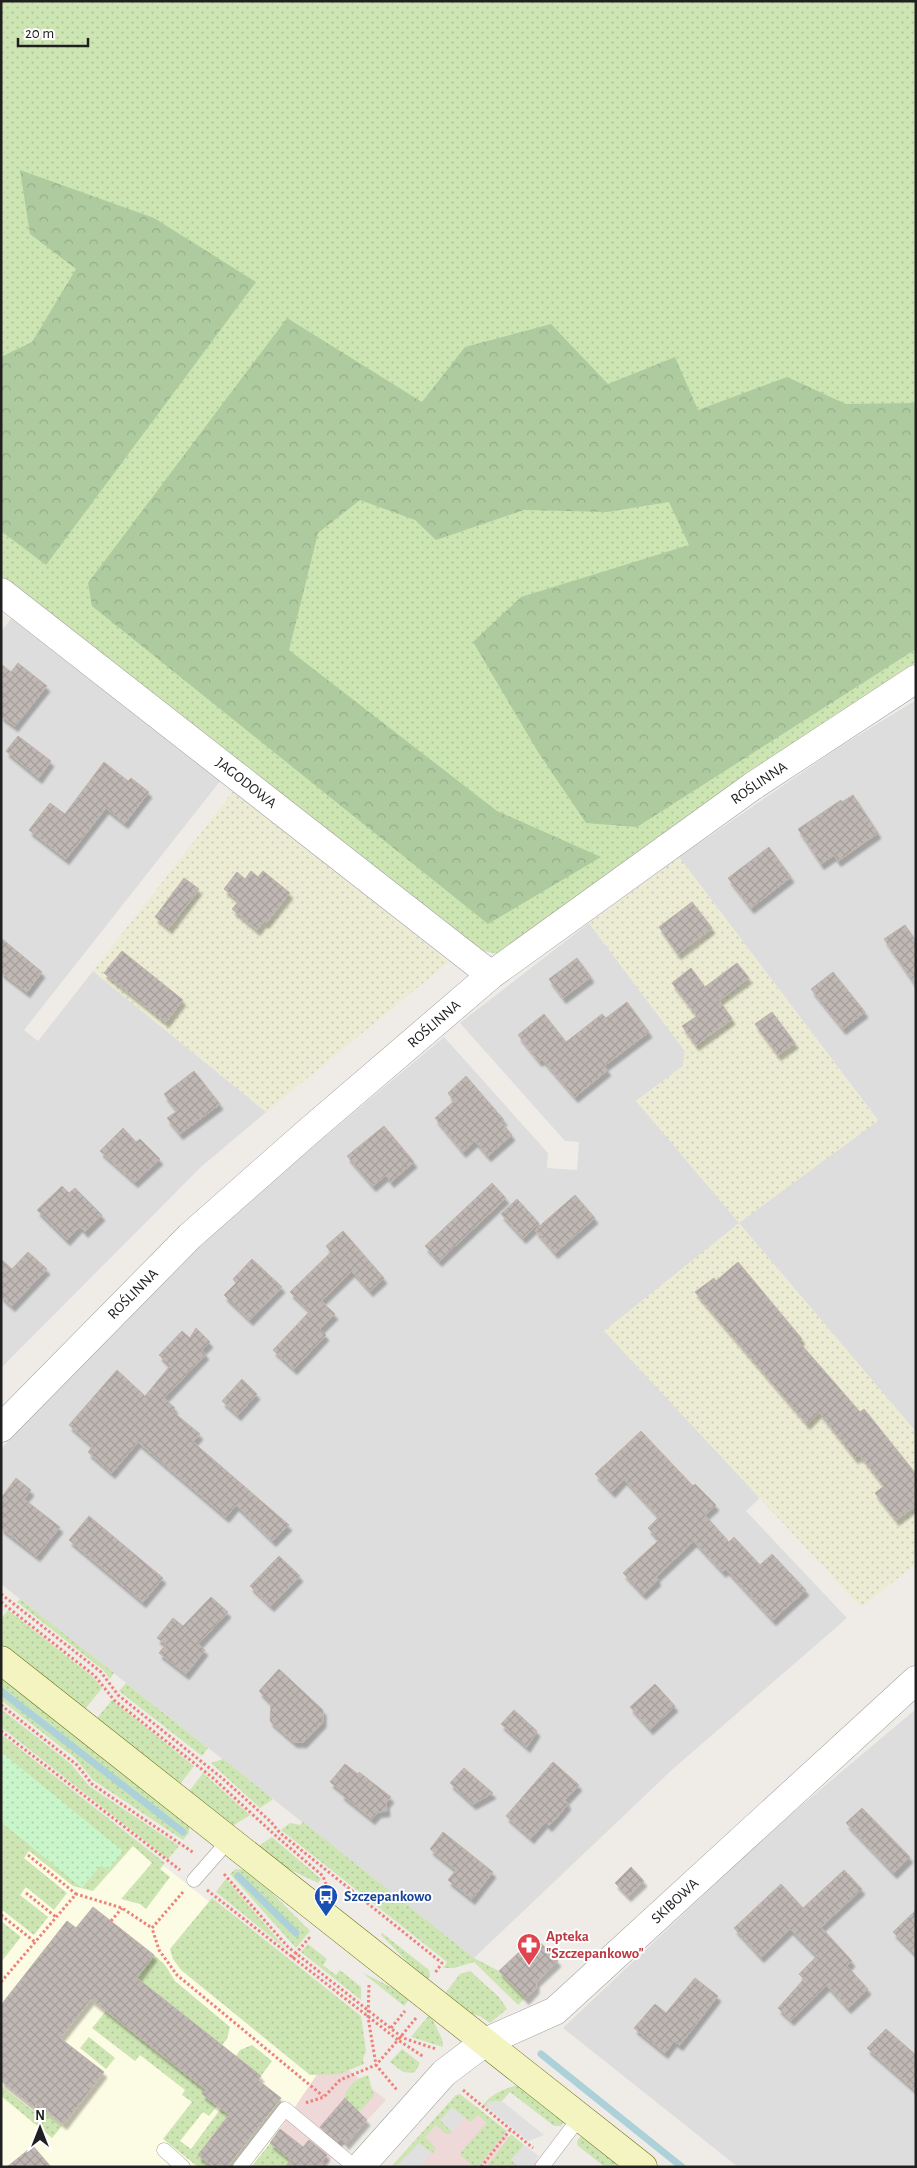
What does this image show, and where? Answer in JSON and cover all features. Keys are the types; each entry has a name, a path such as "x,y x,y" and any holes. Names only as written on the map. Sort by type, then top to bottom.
{"street":[{"name":"JAGODOWA","path":"1,592 491,975"},
{"name":"ROŚLINNA","path":"1,1428 190,1236 301,1137 491,975 753,786 916,679"},
{"path":"1,1660 643,2167"},
{"name":"SKIBOWA","path":"360,2167 444,2073 458,2077 485,2042 555,2011 916,1680"}],"lane":[{"path":"194,1880 229,1840"},
{"path":"240,2167 285,2109 355,2167"},
{"path":"544,2163 580,2117"},
{"path":"164,2150 183,2167"}],"path":[{"path":"1,1594 101,1672 118,1695 222,1778 271,1822 280,1833 442,1963 391,2028"},
{"path":"1,1602 95,1676 114,1700 213,1778 294,1853 323,1876 327,1887"},
{"path":"1,1705 77,1765 92,1784 227,1876 288,1946 403,2038 440,2051 458,2077 544,2163"},
{"path":"1,1731 398,2040 376,2065 340,2080 324,2097 285,2109"},
{"path":"28,1855 76,1894 122,1908 152,1928 159,1950 177,1975 324,2097"},
{"path":"152,1928 194,1880"},
{"path":"26,1893 56,1917"},
{"path":"1,1982 76,1894"},
{"path":"111,1921 122,1908"},
{"path":"1,1915 35,1942"},
{"path":"292,1958 309,1938 316,1944"},
{"path":"429,1964 442,1974"},
{"path":"363,1980 370,1986 368,2017 376,2065 400,2095"},
{"path":"481,2167 510,2130"}],"shaded area":[{"path":"13,616 221,780 24,1030 38,1041 93,971 266,1112 201,1167 1,1368 1,632"},
{"path":"916,700 916,1432 739,1223 759,1499 746,1511 847,1618 674,1768 474,1958 1,1584 1,1449 104,1341 242,1206 444,1037 548,1153 547,1168 577,1170 579,1142 565,1141 460,1023 589,923 685,1051 683,1066 636,1101 878,1120 679,857 838,748"},
{"path":"234,790 449,962 266,1112 93,971"},
{"path":"679,857 878,1121 739,1223 636,1101 683,1066 685,1051 589,923"},
{"path":"739,1223 916,1432 916,1564 861,1607 604,1331"},
{"path":"916,1709 916,2167 738,2167 563,2028 770,1832"},
{"path":"1,1738 356,2017 254,2167 1,2167"},
{"path":"330,2055 386,2100 323,2167 254,2167"},
{"path":"456,2095 546,2167 391,2167"},
{"path":"502,2101 544,2135 528,2141 487,2107 487,2102"},
{"path":"452,2107 465,2118 452,2132 440,2120"},
{"path":"419,2143 432,2153 419,2167 396,2167"},
{"path":"524,2145 539,2156 530,2167 519,2167 511,2160"}],"green space":[{"path":"1,1 916,1 916,662 799,740 504,955 473,949 1,579"},
{"path":"20,170 154,218 256,282 46,565 1,531 1,357 32,342 76,269 30,234"},
{"path":"287,318 422,402 465,347 551,324 608,384 675,357 698,410 787,377 846,404 916,403 916,649 637,827 586,823 538,752 473,642 521,597 689,545 669,502 607,512 524,510 436,540 415,520 360,500 318,533 289,650 497,811 601,857 488,924 92,606 88,583"},
{"path":"20,1599 114,1673 110,1679 103,1670 17,1602"},
{"path":"8,1610 93,1677 102,1688 86,1708 81,1709 1,1646 1,1619"},
{"path":"1,1673 189,1821 189,1833 183,1840 93,1780 75,1758 1,1700"},
{"path":"126,1683 208,1748 202,1756 119,1691"},
{"path":"112,1700 194,1766 181,1783 176,1783 99,1723 98,1717"},
{"path":"1,1709 71,1764 89,1786 179,1846 168,1859 1,1727"},
{"path":"1,1734 165,1863 160,1869 170,1877 146,1909 140,1904 121,1899 152,1863 133,1846 93,1891 73,1886 29,1851 24,1858 67,1893 54,1910 26,1887 20,1895 48,1917 34,1935 1,1909"},
{"path":"1,1752 123,1851 108,1870 101,1865 82,1888 1,1822"},
{"path":"223,1759 273,1799 260,1808 211,1763"},
{"path":"203,1773 250,1815 234,1825 229,1825 190,1795 190,1790"},
{"path":"303,1822 474,1958 499,1971 525,1998 518,2005 474,1962 454,1968 443,1968 447,1962 281,1830 290,1823 300,1825"},
{"path":"272,1837 321,1879 318,1883 278,1864 260,1849 260,1845"},
{"path":"235,1869 249,1870 310,1931 296,1948 230,1874"},
{"path":"226,1879 286,1949 216,1892"},
{"path":"212,1898 361,2016 366,2051 363,2059 364,2064 339,2074 310,2075 181,1970 173,1959 170,1949"},
{"path":"1,1921 21,1937 1,1962"},
{"path":"382,1933 429,1970 430,1976 426,1981 381,1935"},
{"path":"308,1944 327,1959 323,1965 336,1975 340,1970 361,1987 361,2000 301,1952"},
{"path":"154,1955 165,1965 175,1981 230,2027 227,2039 222,2045 137,1978"},
{"path":"470,1971 499,1997 507,2009 490,2023 480,2016 466,2013 443,1996 460,1974"},
{"path":"363,1973 411,1997 404,2006"},
{"path":"106,2011 206,2090 202,2094 217,2106 209,2116 203,2112 180,2141 191,2149 224,2104 232,2111 198,2155 213,2167 198,2167 163,2139 192,2102 182,2095 185,2090 140,2055 135,2061 92,2028"},
{"path":"430,2014 442,2039 443,2047 411,2037"},
{"path":"89,2037 115,2058 106,2069 80,2048"},
{"path":"252,2045 272,2061 261,2076 236,2056 240,2050"},
{"path":"402,2049 420,2063 415,2072 405,2072 390,2062"},
{"path":"368,2075 374,2096 359,2112 344,2098 353,2083"},
{"path":"522,2084 560,2114 563,2123 561,2126 554,2126 510,2092 502,2101 487,2102 487,2107 483,2105 501,2091"},
{"path":"1,2086 34,2112 38,2107 62,2126 52,2138 1,2096"},
{"path":"460,2094 507,2131 478,2167 475,2167 461,2156 461,2152 487,2123 478,2115 472,2121 469,2121 452,2107 451,2134 446,2134 436,2125 425,2137 436,2148 434,2152 430,2153 419,2143 396,2167 391,2167 456,2095"},
{"path":"284,2132 273,2146 291,2160 286,2167 251,2167 276,2136"},
{"path":"511,2134 524,2145 511,2160 519,2167 487,2167"},
{"path":"580,2137 597,2143 607,2151 617,2167 605,2167 578,2146 577,2141"}],"building":[{"path":"18,663 47,686 15,726 1,716 1,664 11,672"},
{"path":"18,736 51,761 39,778 6,751"},
{"path":"104,762 128,781 131,778 149,792 125,823 106,808 66,859 29,830 50,803 65,814"},
{"path":"853,795 878,833 838,861 834,855 821,864 798,829 841,800 842,802"},
{"path":"769,847 791,877 751,908 728,878"},
{"path":"251,871 258,877 263,871 290,893 266,923 264,921 257,930 232,909 239,901 224,889 237,872 245,879"},
{"path":"184,878 199,889 169,928 155,917"},
{"path":"692,902 712,928 678,954 659,927"},
{"path":"905,925 916,941 916,986 884,939"},
{"path":"1,938 42,972 27,992 1,972"},
{"path":"122,951 183,1000 166,1022 104,973"},
{"path":"577,958 591,977 563,998 549,979"},
{"path":"737,963 749,978 719,1000 732,1019 696,1045 682,1026 697,1016 672,983 691,968 705,987"},
{"path":"833,972 865,1012 843,1029 811,989"},
{"path":"627,1002 649,1032 604,1066 608,1070 575,1097 542,1059 539,1061 518,1035 544,1014 566,1042 602,1014 606,1018"},
{"path":"772,1012 795,1043 778,1055 755,1024"},
{"path":"194,1071 220,1104 180,1134 167,1118 177,1111 164,1094"},
{"path":"466,1076 504,1120 501,1122 512,1135 488,1156 475,1141 463,1152 435,1118 454,1101 448,1093"},
{"path":"384,1126 414,1162 391,1182 386,1175 373,1186 347,1156"},
{"path":"123,1128 136,1142 140,1139 160,1159 135,1182 100,1151"},
{"path":"492,1183 506,1198 439,1261 425,1246"},
{"path":"62,1186 69,1193 75,1188 102,1215 85,1232 80,1226 67,1240 37,1210"},
{"path":"575,1195 595,1218 555,1253 535,1230"},
{"path":"517,1199 539,1223 523,1238 501,1214"},
{"path":"343,1231 384,1278 370,1291 352,1271 321,1301 335,1314 320,1329 326,1335 294,1369 273,1350 310,1311 290,1292 331,1252 326,1246"},
{"path":"28,1252 47,1269 12,1306 1,1296 1,1259 12,1269"},
{"path":"252,1259 282,1287 250,1320 224,1295 236,1283 233,1279"},
{"path":"738,1262 802,1339 799,1342 860,1412 864,1409 916,1474 916,1505 896,1520 875,1493 884,1486 860,1455 855,1458 819,1412 807,1424 695,1292 714,1278 716,1281"},
{"path":"196,1328 210,1342 202,1350 206,1354 164,1398 175,1408 172,1411 200,1434 193,1442 289,1525 273,1541 236,1505 226,1517 138,1442 112,1473 88,1452 93,1446 69,1425 117,1370 145,1396 170,1366 159,1355 182,1331 190,1338"},
{"path":"242,1379 257,1394 238,1415 222,1401"},
{"path":"641,1431 693,1486 695,1484 716,1505 705,1515 729,1542 734,1537 760,1565 772,1554 806,1590 773,1620 726,1569 723,1572 694,1541 656,1577 658,1580 643,1594 623,1573 659,1540 648,1528 659,1517 624,1479 612,1492 595,1474"},
{"path":"16,1478 31,1490 24,1499 60,1527 37,1556 1,1528 1,1498"},
{"path":"89,1516 163,1578 143,1602 69,1540"},
{"path":"279,1556 300,1576 271,1606 250,1586"},
{"path":"211,1597 228,1612 198,1644 205,1650 186,1674 159,1653 166,1644 157,1638 173,1618 183,1626"},
{"path":"279,1669 323,1710 323,1722 304,1742 294,1742 270,1721 271,1703 259,1691"},
{"path":"655,1684 675,1706 650,1729 630,1707"},
{"path":"514,1710 537,1731 527,1747 501,1724"},
{"path":"553,1762 579,1785 565,1800 568,1804 559,1815 549,1826 545,1822 531,1838 506,1816"},
{"path":"345,1764 358,1774 359,1772 391,1797 386,1803 387,1811 378,1812 372,1819 341,1794 343,1792 330,1782"},
{"path":"464,1768 493,1793 473,1804 450,1783"},
{"path":"862,1808 910,1857 894,1873 846,1823"},
{"path":"443,1832 493,1872 472,1899 448,1880 456,1870 430,1849"},
{"path":"631,1867 644,1881 628,1896 615,1883"},
{"path":"844,1870 862,1889 821,1927 852,1961 847,1966 868,1989 848,2008 827,1985 791,2020 778,2008 804,1979 799,1974 817,1956 790,1929 761,1957 734,1928 781,1884 803,1908"},
{"path":"93,1907 154,1955 137,1978 261,2076 258,2080 281,2098 227,2167 213,2167 198,2155 229,2115 202,2094 206,2090 91,1999 60,2038 104,2072 64,2124 37,2103 34,2107 1,2081 1,2005 67,1921 76,1928"},
{"path":"916,1910 916,1955 893,1932"},
{"name":"Apteka \"Szczepankowo\"","path":"535,1937 558,1961 536,1982 536,1988 526,1999 499,1971"},
{"path":"695,1978 718,1996 680,2045 674,2041 665,2053 634,2028 655,2004 666,2013"},
{"path":"886,2029 916,2055 916,2091 867,2048"},
{"path":"345,2098 367,2120 346,2144 341,2138 338,2142 320,2127"},
{"path":"280,2129 303,2147 309,2140 327,2155 322,2162 329,2167 285,2167 291,2160 270,2143"},
{"path":"33,2146 51,2167 7,2167"}],"waterway":[{"path":"1,1691 183,1832"},
{"path":"238,1876 296,1933"},
{"path":"541,2054 682,2167"}],"place":[{"name":"Szczepankowo","path":"326,1917"},
{"name":"Apteka \"Szczepankowo\"","path":"529,1966"}]}
